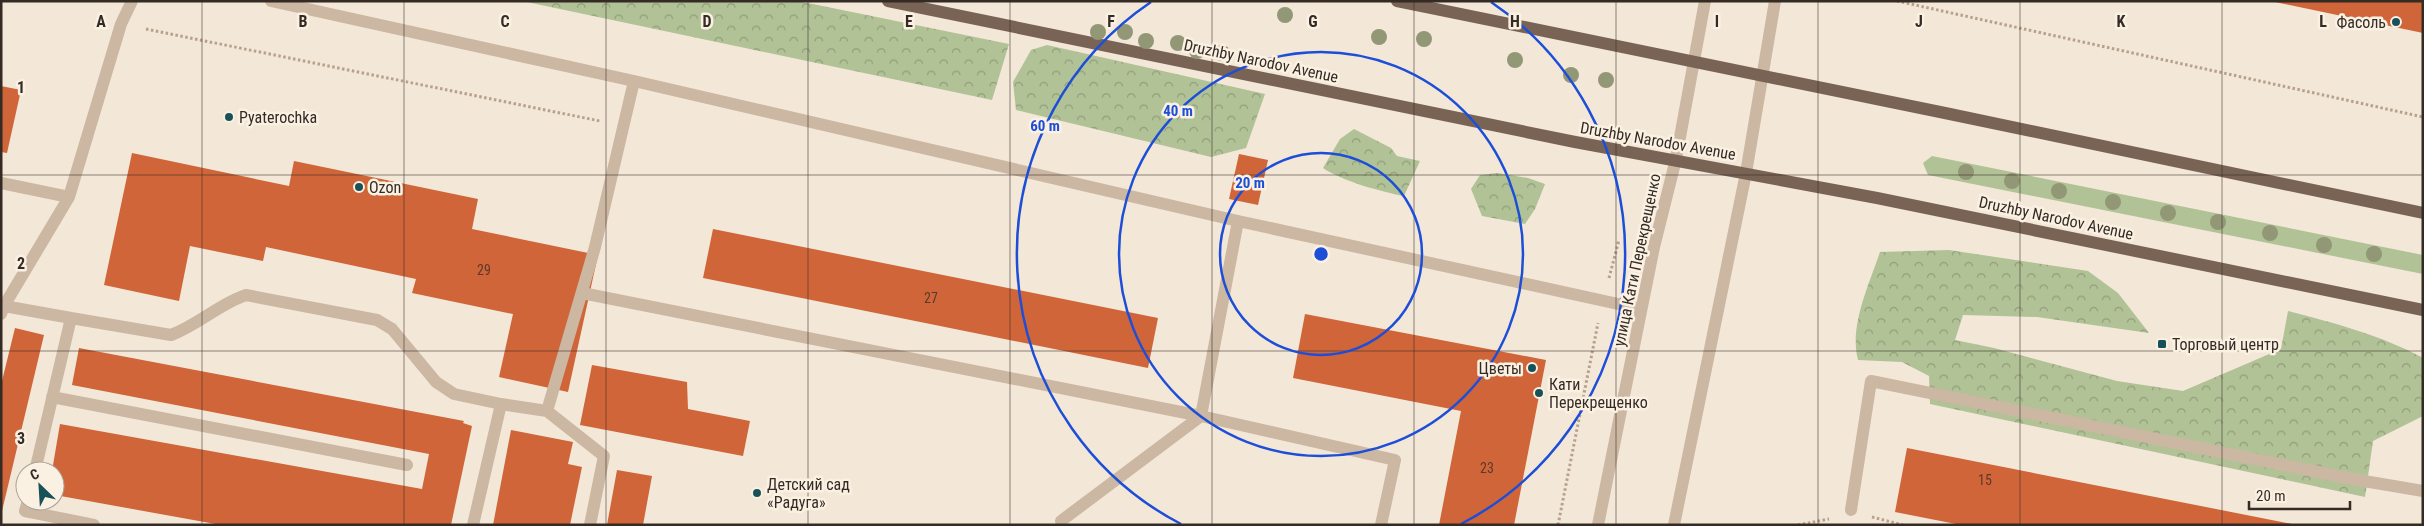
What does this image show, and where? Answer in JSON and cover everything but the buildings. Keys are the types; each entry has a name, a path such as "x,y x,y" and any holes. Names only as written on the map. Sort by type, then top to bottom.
{"main road":[{"name":"Druzhby Narodov Avenue","path":"888,1 1575,142 1887,200 2423,310"},
{"path":"1397,1 2423,214"}],"street":[{"path":"132,1 121,24 69,197 3,310 71,318 171,335 182,331 232,300 246,295 377,320 392,329 436,382 454,394 546,411 604,456 590,525"},
{"path":"271,1 634,82 1238,221 1641,309"},
{"name":"улица Кати Перекрещенко","path":"1598,525 1641,309 1676,160 1705,1"},
{"path":"1674,525 1746,173 1775,1"},
{"path":"546,411 595,247 634,82"},
{"path":"1,183 69,197"},
{"path":"1061,521 1201,416 1238,221"},
{"path":"582,293 1201,416 1395,460 1381,525"},
{"path":"37,461 71,318"},
{"path":"1851,510 1871,381 2339,476 2423,491"},
{"path":"52,397 407,465"},
{"path":"474,525 501,404"},
{"path":"25,511 94,525"}],"path":[{"path":"1897,1 1918,3 2423,117"},
{"path":"121,24 623,126"},
{"path":"1558,525 1603,300 1618,240"}],"green space":[{"path":"522,1 798,1 1009,44 992,100"},
{"path":"1047,45 1265,94 1246,148 1211,157 1016,110 1013,82 1031,50"},
{"path":"1354,129 1391,148 1397,156 1420,161 1404,196 1351,182 1323,168 1340,139"},
{"path":"1932,156 2423,255 2423,274 1928,175 1923,163"},
{"path":"1498,173 1528,178 1545,184 1535,209 1525,224 1482,216 1471,189 1480,175"},
{"path":"1949,250 2088,271 2118,293 2149,333 2037,317 1963,315 1955,340 1994,348 2117,381 2183,391 2281,349 2288,311 2374,336 2423,358 2423,416 2373,441 2365,497 1930,404 1929,376 1902,362 1858,360 1856,333 1866,292 1880,252"}],"place":[{"name":"Фасоль","path":"2396,22"},
{"name":"Pyaterochka","path":"229,117"},
{"name":"Ozon","path":"359,187"},
{"name":"Торговый центр","path":"2162,344"},
{"name":"Цветы","path":"1532,368"},
{"name":"Кати Перекрещенко","path":"1539,393"},
{"name":"Детский сад «Радуга»","path":"757,493"}]}
